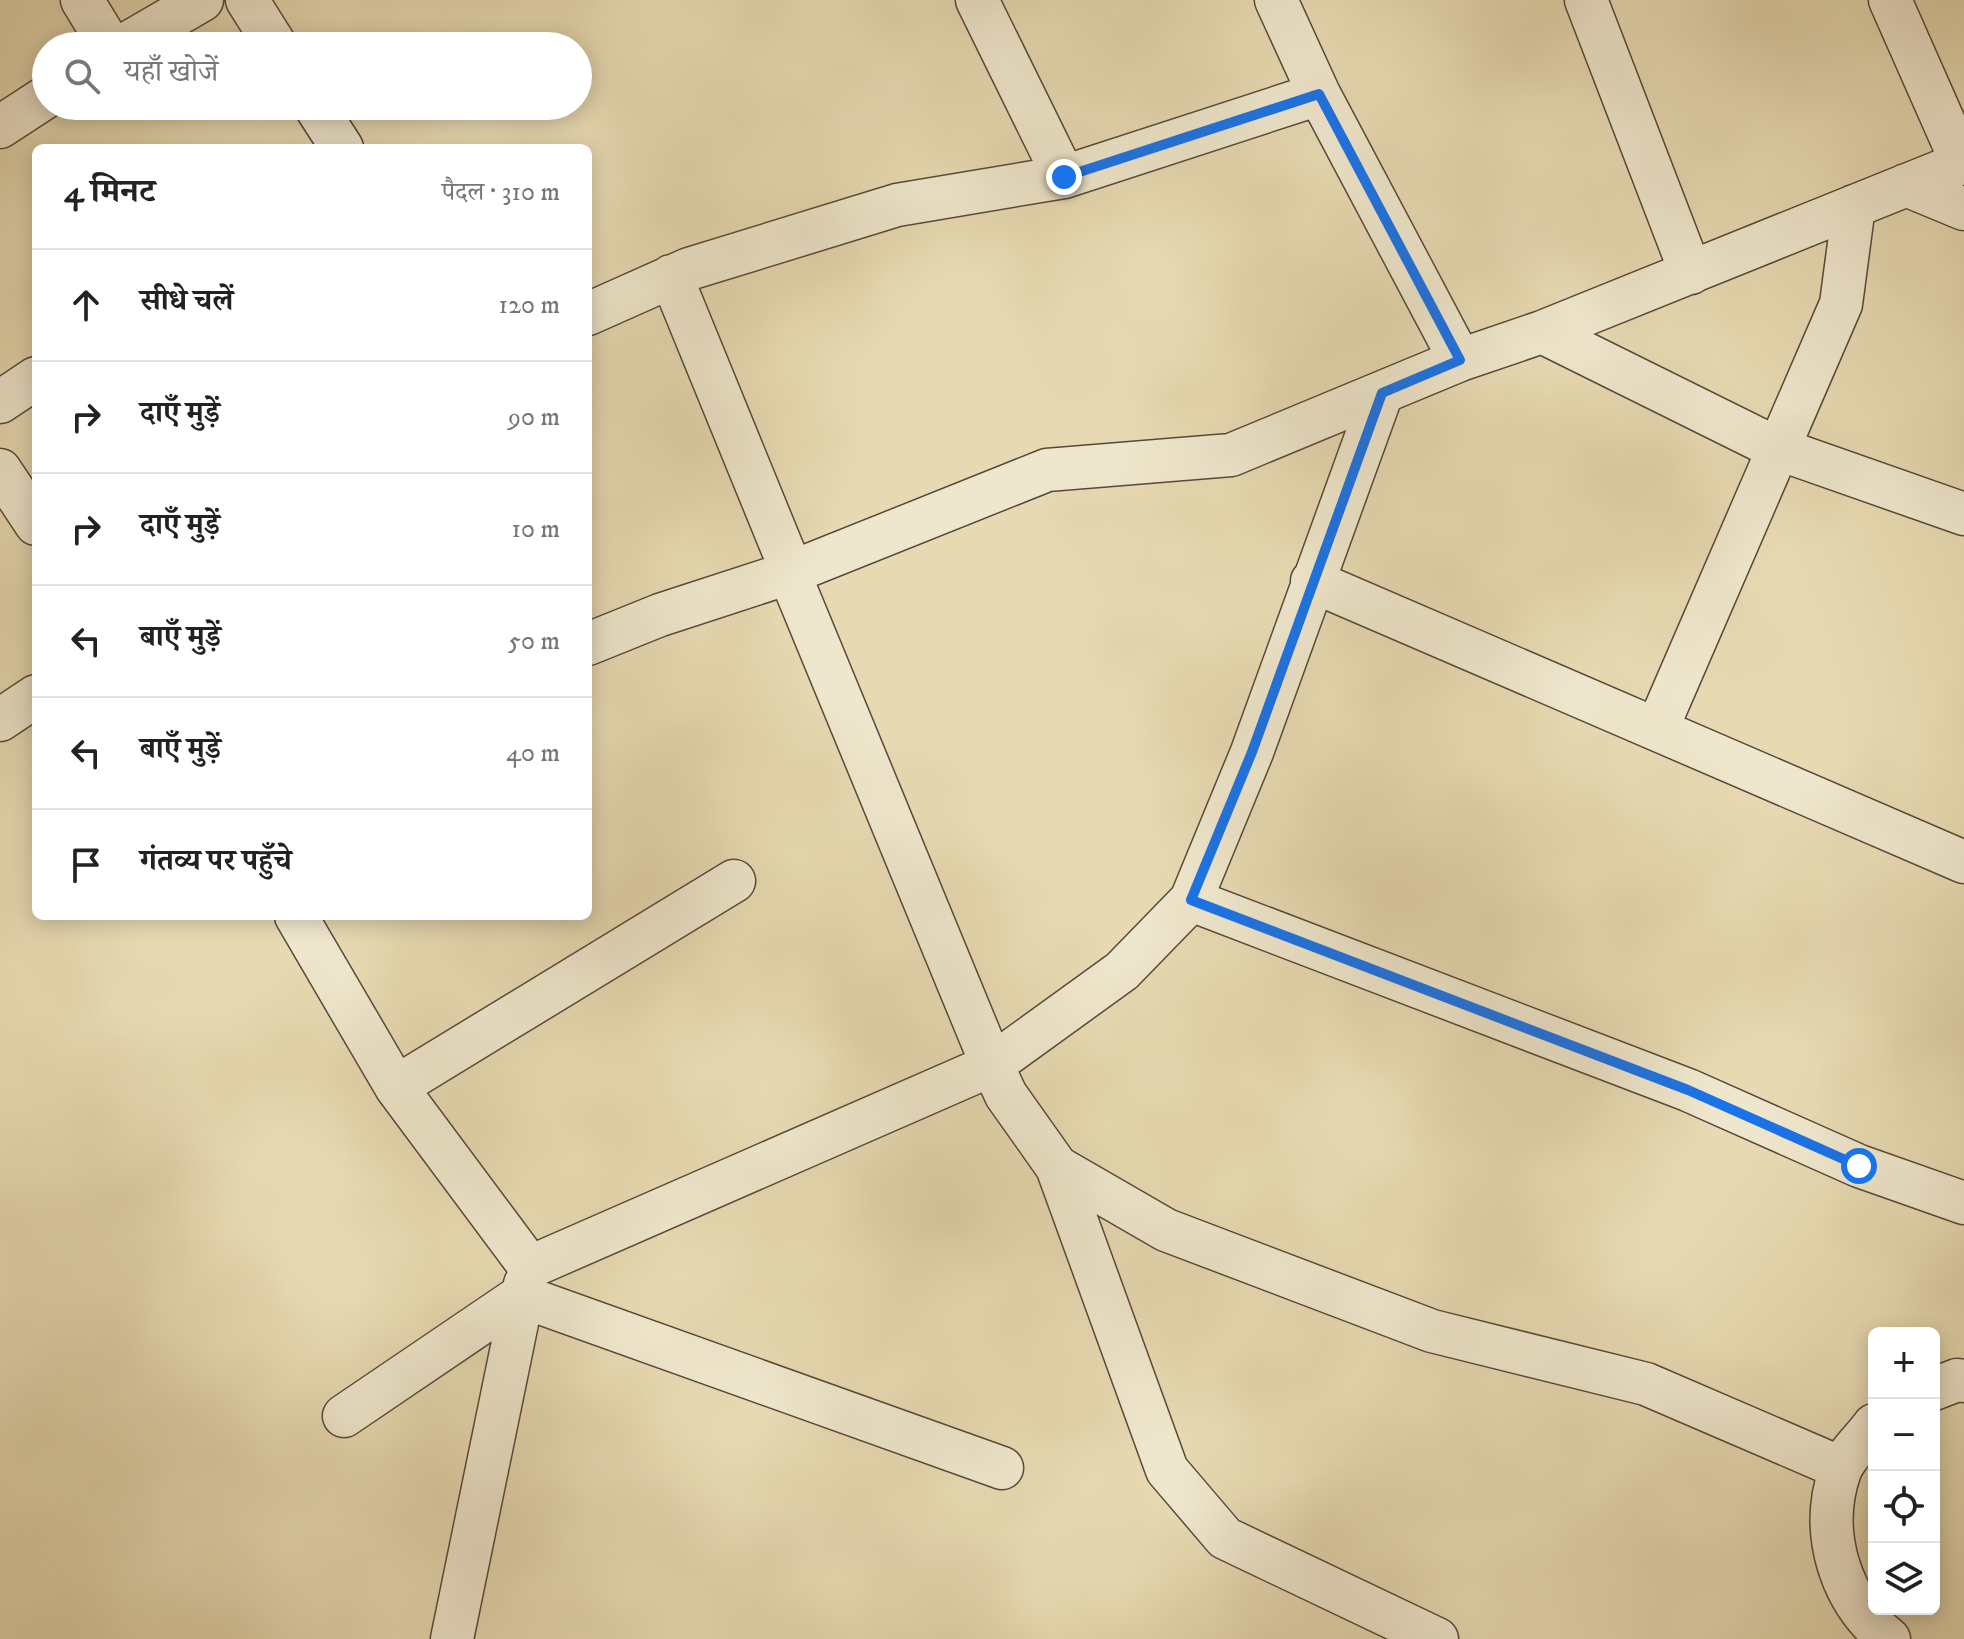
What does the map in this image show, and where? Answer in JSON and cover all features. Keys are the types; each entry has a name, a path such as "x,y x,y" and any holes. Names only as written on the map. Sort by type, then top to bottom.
{"street":[{"path":"82,0 101,32"},
{"path":"147,32 202,0"},
{"path":"247,0 267,32"},
{"path":"977,0 1064,177"},
{"path":"1276,0 1319,94 1460,360"},
{"path":"1586,0 1691,273"},
{"path":"592,642 660,615 790,572 1047,470 1231,455 1460,360 1542,332 1963,162 1890,0"},
{"path":"592,312 671,276 897,205 1064,177 1319,94"},
{"path":"0,127 32,106"},
{"path":"324,120 339,144"},
{"path":"1906,185 1964,209"},
{"path":"1657,729 1776,448 1841,304 1854,206"},
{"path":"671,276 992,1065 1006,1095 1057,1167 1167,1470 1225,1538 1437,1639"},
{"path":"1542,332 1776,448 1964,514"},
{"path":"0,402 32,381"},
{"path":"344,1416 526,1282 992,1065 1122,971 1191,900 1252,752 1382,393"},
{"path":"0,470 32,518"},
{"path":"1312,581 1452,645 1657,729 1964,862"},
{"path":"0,720 32,699"},
{"path":"396,1087 734,881"},
{"path":"1191,900 1688,1090 1859,1166 1964,1203"},
{"path":"298,920 396,1087 526,1282 1002,1468"},
{"path":"1057,1167 1166,1230 1432,1331 1646,1384 1841,1468"},
{"path":"452,1639 526,1282"},
{"path":"1940,1387 1964,1381"},
{"path":"1868,1433 1841,1468 1829,1525 1842,1582 1876,1629 1889,1639"}],"route":[{"path":"1064,177 1319,94 1460,360 1382,393 1252,752 1191,900 1688,1090 1859,1166"}]}
